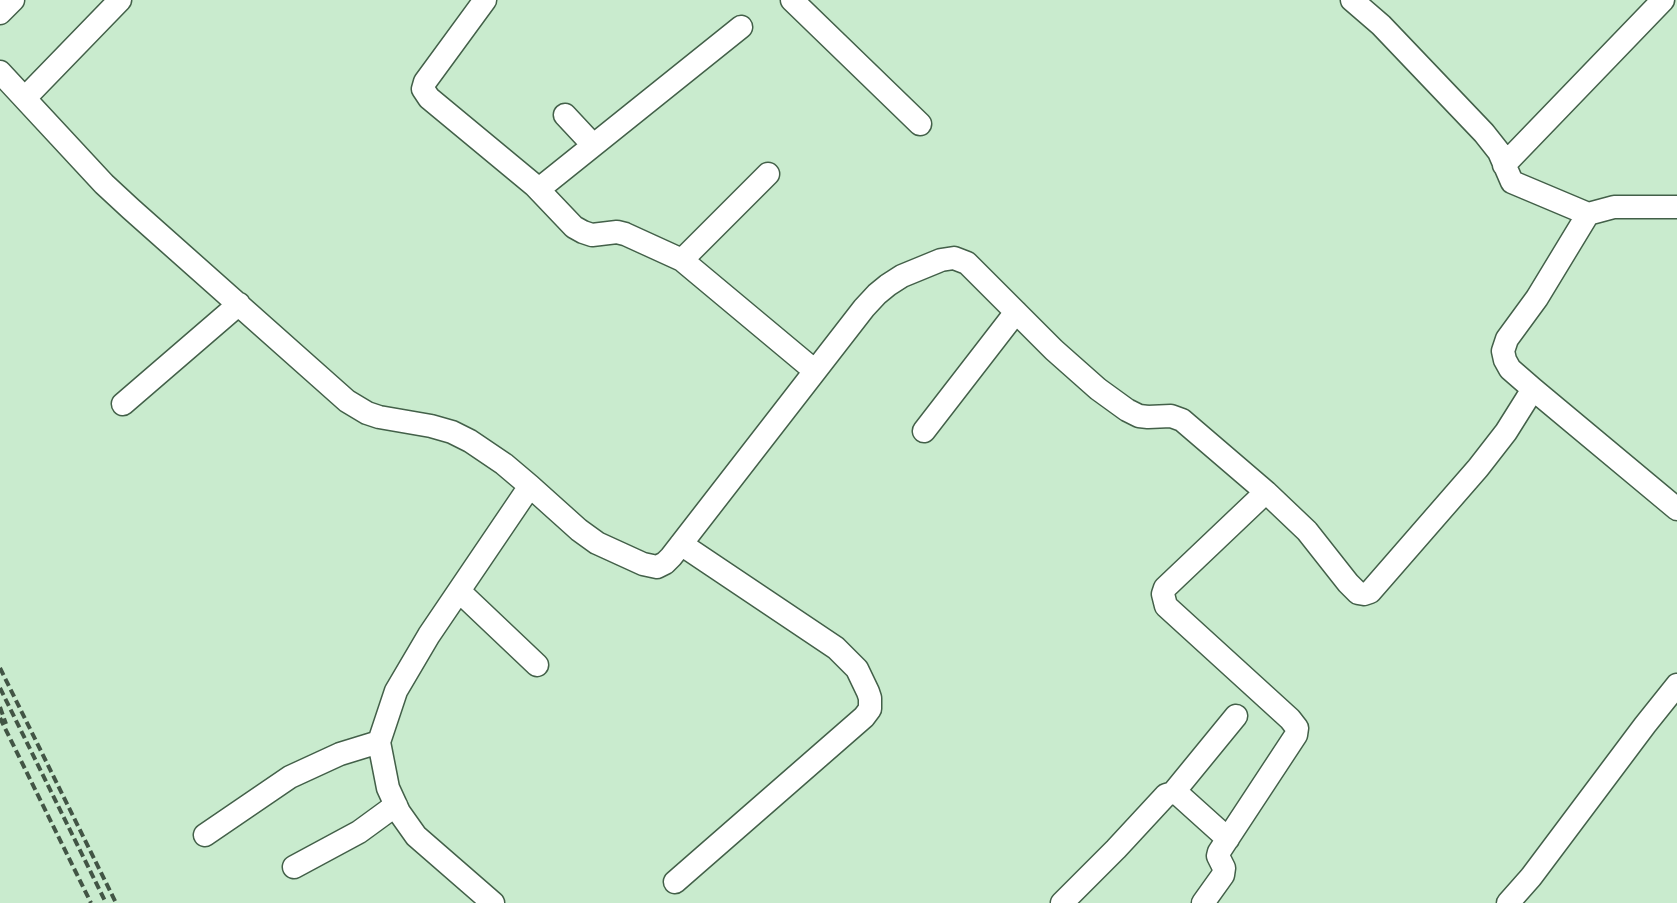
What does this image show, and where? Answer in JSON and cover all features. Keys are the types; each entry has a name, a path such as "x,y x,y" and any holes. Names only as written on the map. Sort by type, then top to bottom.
{"street":[{"path":"0,13 13,0"},
{"path":"25,98 120,0"},
{"path":"485,0 428,76 423,89 429,98 539,189 567,220 583,232 592,235 617,232 625,234 682,260 815,371"},
{"path":"792,0 920,124"},
{"path":"1504,165 1663,0"},
{"path":"1362,3 1479,126 1493,143 1508,177 1518,186 1588,214 1614,207 1677,206"},
{"path":"539,189 741,27"},
{"path":"0,72 117,196 347,401 357,408 379,417 431,426 452,432 470,441 488,452 530,486 578,530 596,542 643,564 657,567 665,563 681,544 864,308 888,285 902,276 941,260 954,258 967,263 1054,350 1098,389 1127,410 1139,416 1171,416 1178,418 1266,492 1308,531 1348,583 1358,593 1370,592 1483,462 1506,432 1533,389"},
{"path":"565,115 594,145"},
{"path":"682,260 768,174"},
{"path":"1588,214 1537,298 1507,339 1503,351 1505,360 1510,369 1533,389 1677,508"},
{"path":"123,404 239,304"},
{"path":"924,431 1016,312"},
{"path":"493,903 416,836 396,805 388,788 379,742 396,691 429,635 530,486"},
{"path":"1203,903 1223,875 1224,868 1218,856 1296,735 1297,728 1290,719 1166,606 1163,594 1165,588 1266,492"},
{"path":"674,882 864,717 870,708 868,692 857,669 836,648 681,544"},
{"path":"459,591 537,665"},
{"path":"1508,903 1531,877 1677,685"},
{"path":"1173,793 1236,716"},
{"path":"205,835 290,778 340,754 379,742"},
{"path":"1062,903 1116,850 1166,795 1178,794 1228,839"},
{"path":"294,867 359,832 396,805"}],"railway":[{"path":"0,668 116,903"},
{"path":"0,688 106,903"},
{"path":"0,707 6,724"},
{"path":"0,718 91,903"}]}
